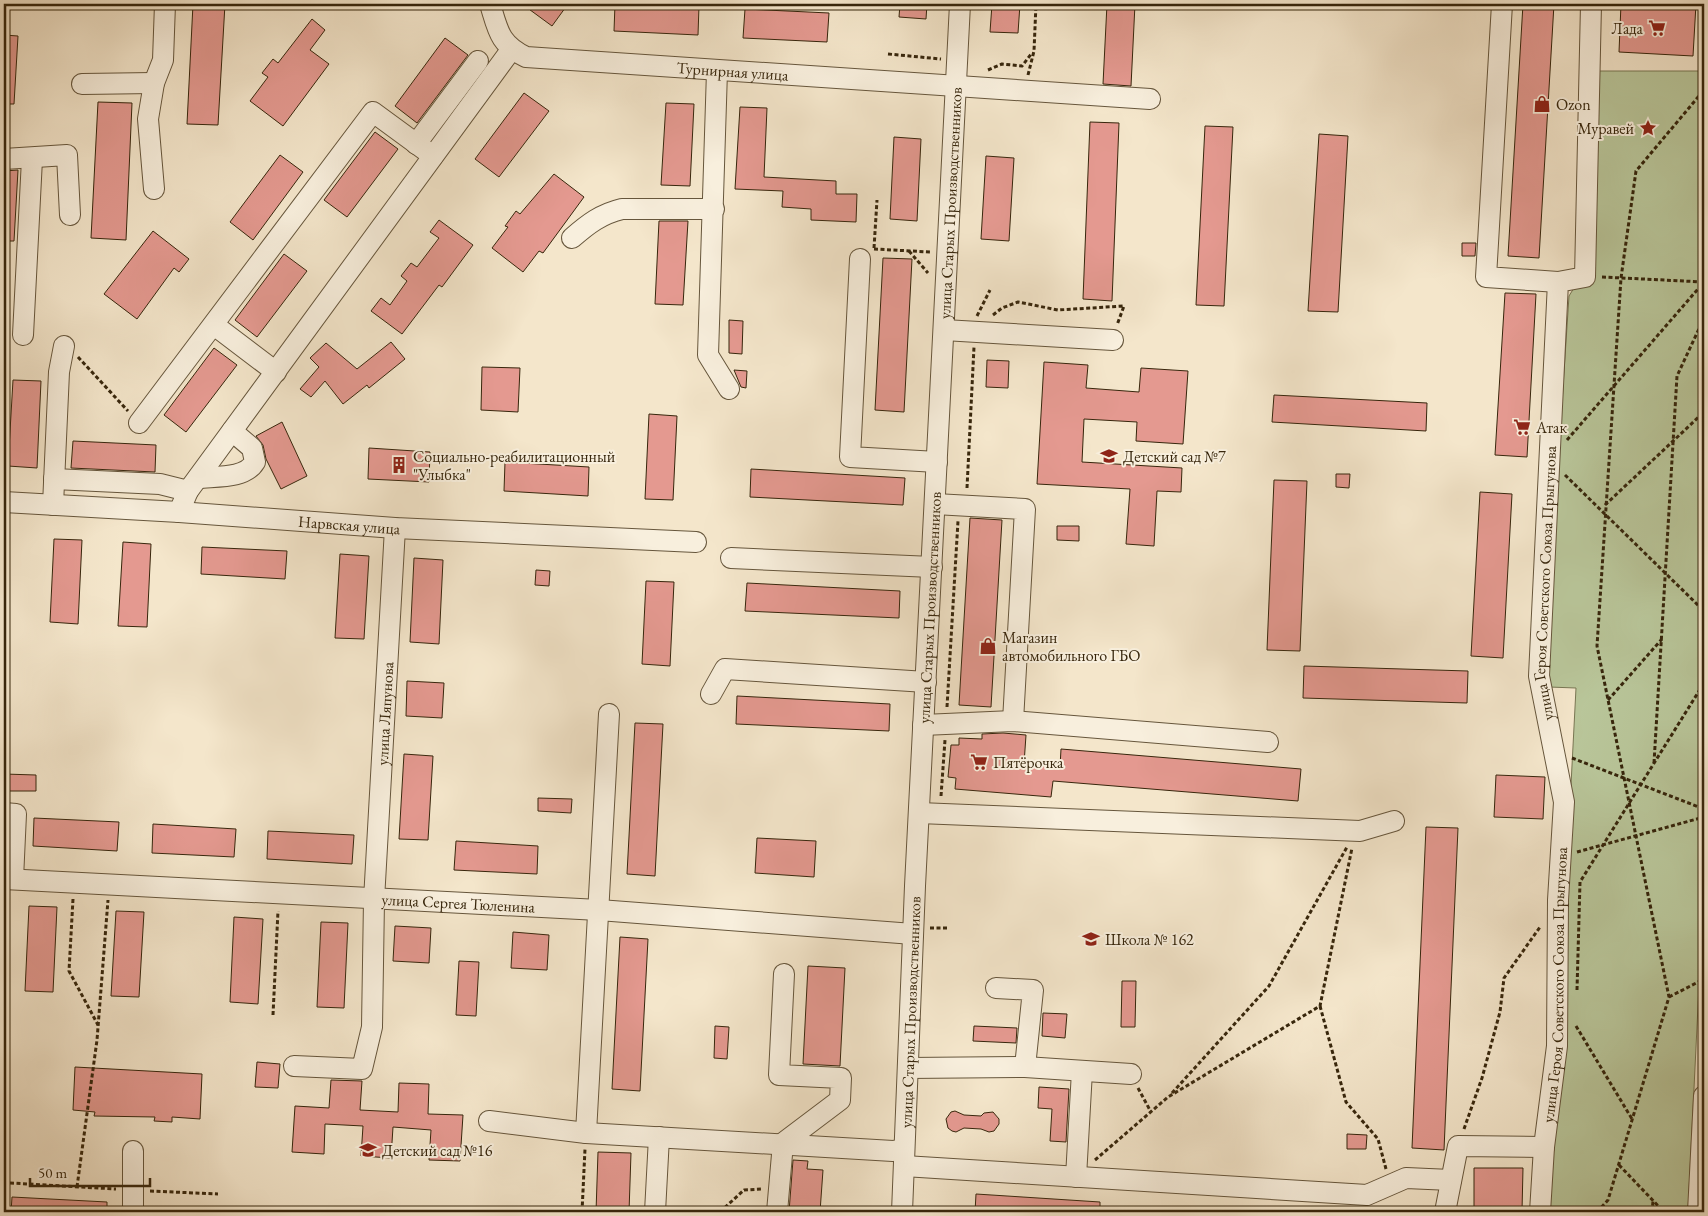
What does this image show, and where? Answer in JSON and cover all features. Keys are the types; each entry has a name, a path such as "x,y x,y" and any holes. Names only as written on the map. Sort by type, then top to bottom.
{"street":[{"path":"154,189 148,119 154,83 163,60 164,4"},
{"path":"179,512 193,485 511,50 502,39 490,4"},
{"name":"улица Старых Производственников","path":"902,1212 908,1068 921,936 926,813 924,725 960,4"},
{"path":"1502,4 1486,277 1558,282 1585,277 1592,4"},
{"name":"Турнирная улица","path":"511,50 526,57 718,71 956,82 1024,91 1150,99"},
{"path":"416,144 478,61"},
{"path":"718,71 708,355 729,389"},
{"path":"82,84 154,83"},
{"path":"139,423 373,112 433,156"},
{"path":"4,160 67,155 70,215"},
{"path":"24,335 32,159"},
{"path":"572,238 592,221 608,212 622,209 714,209"},
{"path":"867,254 850,457 937,462"},
{"name":"улица Героя Советского Союза Прыгунова","path":"1540,1212 1544,1147 1557,1046 1564,802 1539,676 1558,282"},
{"path":"214,325 276,372"},
{"path":"944,330 979,325 1113,340"},
{"path":"53,505 59,372 64,346"},
{"path":"54,479 193,485 242,474 251,469 255,462 252,448 232,431"},
{"name":"Нарвская улица","path":"4,502 179,512 395,528 696,542"},
{"path":"935,504 1025,509 1013,720"},
{"name":"улица Ляпунова","path":"294,1066 362,1069 372,1027 374,900 395,528"},
{"path":"731,558 932,568"},
{"path":"711,694 725,669 926,682"},
{"path":"586,1133 609,714"},
{"path":"924,725 1013,720 1268,742"},
{"path":"4,813 16,814 9,879"},
{"path":"926,813 1355,831 1394,821"},
{"name":"улица Сергея Тюленина","path":"9,879 374,900 599,910 921,936"},
{"path":"776,1212 783,1143 840,1100 841,1078 779,1075 784,974"},
{"path":"996,988 1033,990 1026,1067"},
{"path":"908,1068 1026,1067 1131,1074"},
{"path":"1076,1176 1082,1071"},
{"path":"1698,1212 1704,1096"},
{"path":"489,1121 586,1133 783,1143 893,1151 904,1158 1076,1176 1367,1195 1406,1178 1451,1180"},
{"path":"655,1212 659,1137"},
{"path":"1445,1212 1458,1146 1544,1147"},
{"path":"133,1212 134,1151"}],"path":[{"path":"1024,91 1034,51 1036,4"},
{"path":"956,82 1002,64 1022,66 1034,51"},
{"path":"888,54 941,59"},
{"path":"1596,1212 1608,1200 1669,997 1597,646 1604,514 1621,278 1636,170 1704,90"},
{"path":"876,200 867,254 909,251 931,252"},
{"path":"909,251 930,274"},
{"path":"1585,277 1704,282"},
{"path":"1704,282 1550,460 1704,611"},
{"path":"926,813 942,795 958,518 968,484 979,325 975,321 990,290"},
{"path":"991,316 1002,308 1018,302 1058,310 1124,306"},
{"path":"1654,764 1678,376 1704,318"},
{"path":"1605,505 1704,412"},
{"path":"1608,700 1662,638"},
{"path":"1577,998 1580,882 1704,683"},
{"path":"1554,750 1704,809"},
{"path":"1561,857 1704,817"},
{"path":"1355,831 1320,1006 1346,1102 1378,1139 1390,1185"},
{"path":"1076,1176 1168,1097 1269,986 1355,831"},
{"path":"74,883 69,972 98,1026"},
{"path":"77,1187 98,1026 109,885"},
{"path":"274,1015 279,894"},
{"path":"921,936 928,918"},
{"path":"1458,1146 1482,1078 1500,1012 1504,978 1542,924"},
{"path":"1669,997 1704,979"},
{"path":"1168,1097 1320,1006"},
{"path":"1576,1017 1576,1026 1632,1120"},
{"path":"1131,1074 1151,1112"},
{"path":"582,1212 586,1133"},
{"path":"1619,1164 1664,1212"},
{"path":"720,1212 744,1190 779,1189"},
{"path":"1652,1212 1653,1200"}],"green space":[{"path":"1597,71 1704,71 1704,882 1688,1212 1549,1212 1576,688 1549,687 1544,676 1569,296 1577,283"}],"building":[{"path":"193,4 225,4 218,125 187,124"},
{"path":"522,4 568,4 552,26"},
{"path":"615,4 699,6 698,35 614,31"},
{"path":"900,4 927,4 926,19 899,17"},
{"path":"992,4 1020,4 1018,33 990,32"},
{"path":"1107,4 1135,4 1131,86 1103,84"},
{"path":"1523,4 1554,4 1539,258 1508,256"},
{"name":"Лада","path":"1621,4 1696,4 1693,56 1619,52"},
{"path":"745,9 829,13 827,42 743,38"},
{"path":"312,19 325,30 310,50 329,64 283,126 250,101 268,77 262,73 273,59 278,63"},
{"path":"4,35 18,36 14,104 4,104"},
{"path":"445,38 468,55 417,123 395,106"},
{"path":"524,93 549,111 499,177 475,159"},
{"path":"98,102 132,103 126,240 91,238"},
{"path":"666,103 694,104 690,186 661,185"},
{"path":"740,107 767,108 764,177 836,181 836,194 857,194 856,222 811,220 811,209 782,207 783,191 735,189"},
{"path":"1090,122 1119,123 1112,301 1083,299"},
{"path":"1205,126 1233,127 1224,306 1196,305"},
{"path":"375,132 398,149 347,217 324,200"},
{"path":"1319,134 1348,136 1338,312 1308,311"},
{"path":"894,137 921,139 917,221 890,219"},
{"path":"280,155 303,172 253,240 230,222"},
{"path":"986,156 1014,158 1009,241 981,239"},
{"path":"18,170 14,241 4,241 4,171"},
{"path":"554,174 584,197 543,253 539,251 523,272 492,248 508,227 505,226 516,211 520,214"},
{"path":"439,220 473,245 442,287 439,285 402,334 371,311 381,298 390,305 407,281 401,276 411,263 417,267 439,238 430,232"},
{"path":"659,221 688,221 683,305 655,304"},
{"path":"153,231 189,259 179,272 174,268 137,319 104,294"},
{"path":"1462,243 1476,243 1475,256 1462,256"},
{"path":"284,254 307,271 257,337 235,320"},
{"path":"883,258 912,259 904,412 875,410"},
{"path":"1505,293 1536,294 1527,457 1495,455"},
{"path":"729,320 743,321 742,354 729,353"},
{"path":"391,342 405,359 369,388 367,385 343,404 325,381 311,397 300,389 319,367 310,358 326,343 357,369"},
{"path":"214,348 237,365 186,432 164,415"},
{"path":"987,360 1009,361 1008,388 986,387"},
{"path":"1044,362 1088,365 1086,388 1139,392 1141,368 1188,371 1183,444 1136,441 1137,422 1084,419 1082,462 1182,468 1181,492 1157,491 1154,546 1126,544 1130,489 1037,484"},
{"path":"482,367 520,368 518,412 481,410"},
{"path":"734,370 747,371 746,388 741,387"},
{"path":"13,380 41,381 37,468 8,466"},
{"path":"1274,395 1427,403 1426,431 1272,422"},
{"path":"649,414 677,416 673,500 645,499"},
{"path":"282,422 307,476 281,489 266,459 263,445 256,436"},
{"path":"73,441 156,445 155,472 71,468"},
{"name":"Социально-реабилитационный \"Улыбка\"","path":"369,448 430,452 429,482 368,479"},
{"path":"505,462 589,467 588,496 504,491"},
{"path":"751,469 905,478 903,505 750,497"},
{"path":"1336,474 1350,474 1349,488 1336,487"},
{"path":"1274,480 1307,481 1300,651 1267,650"},
{"path":"1480,492 1512,494 1503,658 1471,656"},
{"path":"970,518 1002,520 991,707 959,705"},
{"path":"1057,526 1079,526 1079,541 1057,540"},
{"path":"54,539 82,540 78,624 50,622"},
{"path":"123,542 151,544 147,627 118,626"},
{"path":"202,547 287,551 285,579 201,574"},
{"path":"340,554 369,556 364,639 335,638"},
{"path":"414,558 443,560 439,644 410,642"},
{"path":"536,570 550,571 549,586 535,585"},
{"path":"646,581 674,582 670,666 642,664"},
{"path":"747,583 900,591 899,618 745,611"},
{"path":"1304,666 1468,671 1467,703 1303,698"},
{"path":"407,681 444,683 442,718 406,716"},
{"path":"737,696 890,704 889,731 736,724"},
{"path":"635,723 663,724 655,876 627,874"},
{"path":"982,734 1026,735 1024,764 1060,767 1061,749 1301,769 1298,801 1053,781 1051,797 955,789 956,778 948,777 951,745 959,745 959,738 982,739"},
{"path":"404,754 433,756 428,840 399,839"},
{"path":"4,774 36,775 36,791 4,791"},
{"path":"1496,775 1545,777 1543,819 1494,817"},
{"path":"538,798 572,799 571,813 538,811"},
{"path":"34,818 119,822 117,851 33,846"},
{"path":"153,824 236,829 234,857 152,853"},
{"path":"1426,827 1458,828 1444,1150 1412,1148"},
{"path":"268,831 354,835 352,864 267,859"},
{"path":"757,838 816,841 814,877 755,873"},
{"path":"456,841 538,846 537,874 454,870"},
{"path":"29,906 57,907 53,992 25,991"},
{"path":"116,911 144,912 139,997 111,996"},
{"path":"234,917 263,919 258,1004 230,1002"},
{"path":"321,922 348,923 344,1008 317,1007"},
{"path":"395,926 431,928 429,963 393,961"},
{"path":"513,932 549,935 547,970 511,968"},
{"path":"620,937 648,939 640,1091 612,1089"},
{"path":"459,961 479,962 476,1016 456,1015"},
{"path":"808,966 845,968 840,1066 803,1064"},
{"path":"1122,981 1136,981 1135,1027 1121,1027"},
{"path":"1043,1013 1067,1014 1065,1038 1042,1036"},
{"path":"715,1026 729,1027 727,1059 714,1058"},
{"path":"974,1026 1017,1028 1016,1043 973,1041"},
{"path":"257,1062 280,1064 278,1088 255,1087"},
{"path":"75,1067 202,1074 200,1119 172,1117 172,1122 154,1121 155,1117 94,1116 95,1112 73,1110"},
{"path":"331,1080 362,1081 360,1110 398,1112 399,1083 429,1084 428,1114 463,1115 460,1161 429,1160 431,1130 393,1127 391,1158 361,1156 363,1126 325,1124 324,1154 292,1152 295,1106 329,1108"},
{"path":"1039,1087 1069,1089 1066,1142 1050,1141 1052,1109 1038,1108"},
{"path":"955,1111 964,1115 981,1116 984,1113 993,1112 999,1119 999,1124 994,1131 989,1132 981,1129 964,1128 956,1132 952,1131 948,1128 946,1119 951,1112"},
{"path":"1347,1134 1367,1135 1366,1149 1347,1149"},
{"path":"598,1152 631,1153 629,1212 596,1212"},
{"path":"793,1160 808,1161 807,1169 823,1170 820,1212 789,1212"},
{"path":"1474,1168 1523,1168 1522,1211 1474,1211"},
{"path":"976,1194 1100,1202 1100,1212 975,1212"},
{"path":"12,1197 107,1202 107,1212 11,1212"}],"place":[{"name":"Лада","path":"1657,28"},
{"name":"Ozon","path":"1542,104"},
{"name":"Муравей","path":"1648,128"},
{"name":"Атак","path":"1522,427"},
{"name":"Детский сад №7","path":"1109,456"},
{"name":"Социально-реабилитационный \"Улыбка\"","path":"399,465"},
{"name":"Магазин автомобильного ГБО","path":"988,646"},
{"name":"Пятёрочка","path":"979,762"},
{"name":"Школа № 162","path":"1091,939"},
{"name":"Детский сад №16","path":"368,1150"}]}
